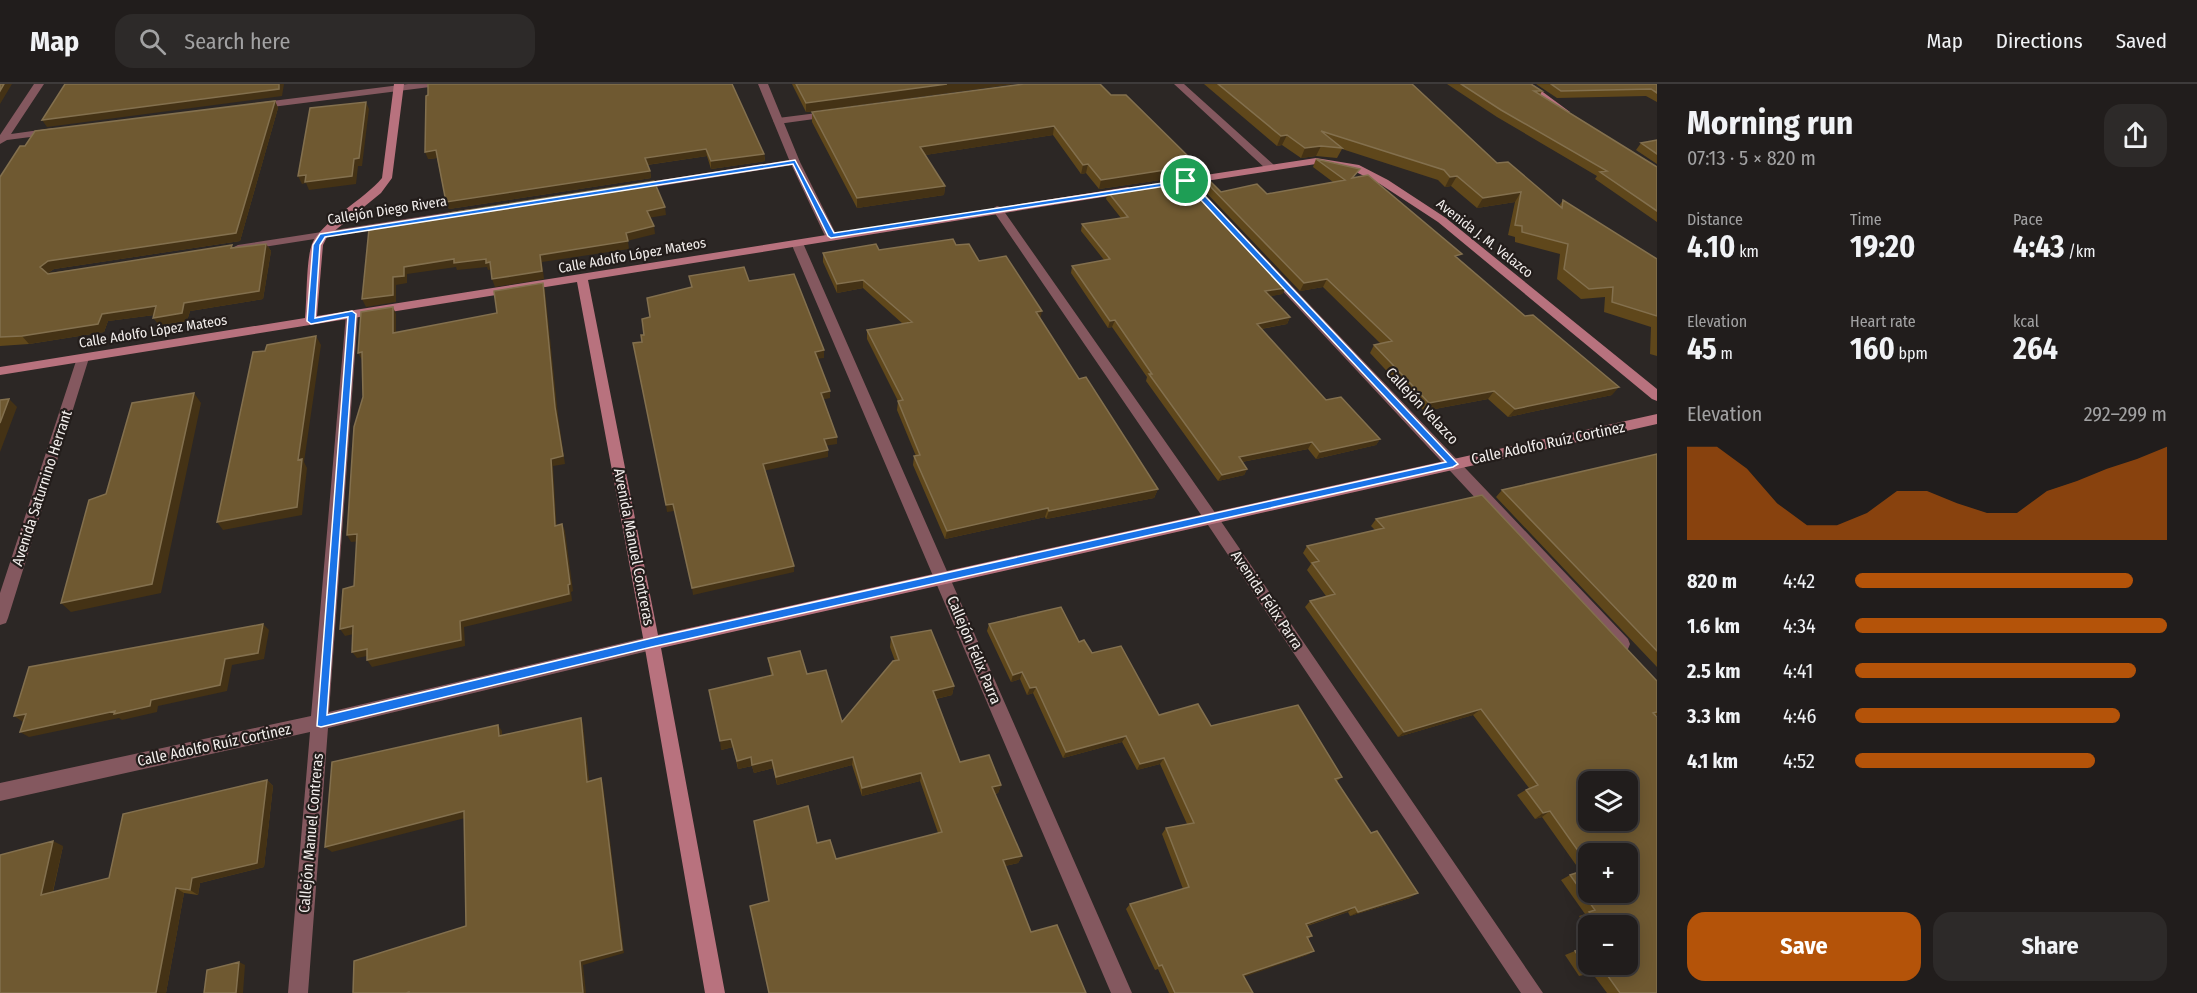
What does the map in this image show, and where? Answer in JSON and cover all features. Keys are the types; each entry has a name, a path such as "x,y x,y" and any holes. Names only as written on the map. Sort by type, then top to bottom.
{"street":[{"path":"1,140 39,84"},
{"path":"247,107 399,86 430,84"},
{"path":"763,84 795,162 831,236"},
{"path":"1179,84 1270,167"},
{"path":"1526,84 1573,117"},
{"path":"311,321 317,245 322,235 377,191 387,178 399,86"},
{"path":"778,121 849,112"},
{"path":"1,140 61,130"},
{"path":"630,188 795,162"},
{"name":"Avenida J. M. Velazco","path":"1270,167 1316,162 1336,163 1355,167 1384,182 1442,220 1657,396"},
{"name":"Calle Adolfo López Mateos","path":"0,371 582,279 997,209 1270,167"},
{"name":"Callejón Velazco","path":"1186,181 1633,655"},
{"name":"Avenida Félix Parra","path":"997,209 1211,518 1533,993"},
{"name":"Callejón Diego Rivera","path":"229,249 488,210"},
{"name":"Callejón Félix Parra","path":"796,243 1122,993"},
{"name":"Avenida Manuel Contreras","path":"582,279 652,642 715,993"},
{"name":"Callejón Manuel Contreras","path":"298,993 352,314"},
{"name":"Avenida Saturnino Herrant","path":"0,618 83,358"},
{"name":"Calle Adolfo Ruíz Cortinez","path":"0,792 321,722 652,642 942,576 1657,419"}],"building":[{"path":"65,84 279,84 279,89 42,120"},
{"path":"428,84 732,84 764,154 711,161 706,149 645,158 650,171 446,202 436,150 425,152"},
{"path":"796,84 947,84 806,103"},
{"path":"1024,84 1100,84 1111,95 1126,95 1197,165 1101,180 1088,164 1083,165 1054,126 920,147 945,186 857,198 812,112"},
{"path":"1218,84 1412,84 1497,163 1508,162 1562,208 1563,200 1657,259 1657,316 1612,302 1613,287 1589,289 1564,269 1568,244 1522,232 1522,226 1515,225 1521,192 1483,198 1457,176 1450,177 1444,170 1321,131 1342,148 1321,146 1305,148 1287,135 1281,136"},
{"path":"1461,84 1531,84 1542,91 1534,91 1657,167 1657,211 1600,172 1607,171 1501,110"},
{"path":"1551,84 1657,84 1657,93 1651,89 1561,91"},
{"path":"275,101 236,233 48,261 40,267 48,274 232,245 231,248 266,244 259,291 184,303 182,313 153,318 156,306 102,314 98,324 22,336 0,337 0,177 20,146 25,146 35,131"},
{"path":"366,102 359,158 354,159 352,176 305,182 306,175 298,176 310,108"},
{"path":"1657,140 1657,154 1641,143"},
{"path":"1316,159 1360,169 1352,178 1368,175 1462,254 1455,256 1525,316 1533,315 1619,387 1515,409 1494,391 1429,403 1374,345 1392,341 1327,279 1304,283 1201,177 1205,176 1221,192 1257,184 1267,194 1345,180"},
{"path":"1185,180 1286,288 1265,291 1290,317 1257,324 1326,400 1341,397 1380,439 1320,452 1312,442 1239,457 1247,469 1222,475 1149,374 1152,374 1115,320 1110,321 1072,266 1110,259 1082,224 1128,217 1108,192"},
{"path":"654,181 665,207 647,211 654,226 626,233 628,241 540,255 542,271 492,279 490,262 486,263 486,259 454,263 454,259 404,267 404,276 393,277 393,295 362,299 369,229 450,217 449,213"},
{"path":"953,239 956,245 969,244 979,261 1006,256 1042,311 1036,312 1079,379 1086,377 1158,489 1049,511 1048,508 947,531 914,456 920,455 898,401 903,400 867,330 912,322 863,280 837,284 823,253 876,244 879,250"},
{"path":"744,267 749,281 794,274 824,350 815,352 830,391 821,393 837,437 824,439 828,450 763,464 794,566 692,588 673,504 666,505 633,343 642,342 641,335 644,335 642,319 650,317 647,298 692,287 689,276"},
{"path":"543,283 555,407 563,456 551,459 555,526 562,524 570,584 568,585 569,594 460,621 461,640 367,660 367,649 352,652 353,626 340,629 343,589 354,586 357,534 347,535 354,427 363,397 362,352 358,353 361,312 393,307 393,333 497,313 494,291"},
{"path":"316,336 298,460 302,459 297,507 217,522 253,352 265,351 267,345"},
{"path":"194,393 152,584 61,603 89,500 106,494 132,403"},
{"path":"9,399 0,423 0,400"},
{"path":"1657,454 1657,651 1502,490"},
{"path":"1482,495 1657,681 1657,712 1653,713 1657,717 1657,993 1620,993 1607,975 1638,975 1638,915 1591,915 1589,912 1595,910 1590,903 1638,903 1638,843 1578,843 1578,851 1550,811 1543,813 1526,790 1538,785 1481,709 1404,732 1310,601 1335,594 1312,563 1319,561 1307,546 1384,528 1376,519"},
{"path":"1061,607 1079,642 1084,640 1092,653 1121,646 1159,715 1198,704 1211,726 1298,705 1342,777 1335,779 1371,833 1377,831 1418,893 1358,912 1355,907 1306,924 1312,936 1307,937 1314,951 1243,975 1253,993 1175,993 1162,965 1159,966 1130,904 1189,887 1166,828 1194,823 1164,758 1140,764 1126,736 1066,752 1036,687 1030,688 1022,672 1013,675 989,624"},
{"path":"263,624 258,653 225,659 220,685 151,700 150,706 114,714 115,711 20,732 26,714 14,716 29,667"},
{"path":"931,630 954,686 933,691 960,762 989,755 1001,785 992,787 1022,856 1003,860 1031,932 1057,925 1086,993 769,993 750,906 769,901 754,821 808,806 817,843 830,840 836,859 942,832 921,773 862,788 853,757 776,777 772,760 752,765 751,757 737,761 731,739 720,741 709,690 773,675 768,658 800,651 807,674 826,670 842,722 893,661 899,660 891,637"},
{"path":"581,718 587,782 601,778 622,950 580,961 583,993 353,993 354,961 466,926 464,811 325,847 332,762 498,725 499,736"},
{"path":"267,780 257,863 192,878 190,890 176,888 156,993 0,993 0,855 53,841 41,895 109,878 123,814"},
{"path":"1578,872 1578,886 1570,875"},
{"path":"239,962 236,993 204,993 207,970"}],"route":[{"path":"795,162 831,236 1186,181 1453,464 652,642 321,722 352,314 311,321 317,245 322,235 795,162"}]}
